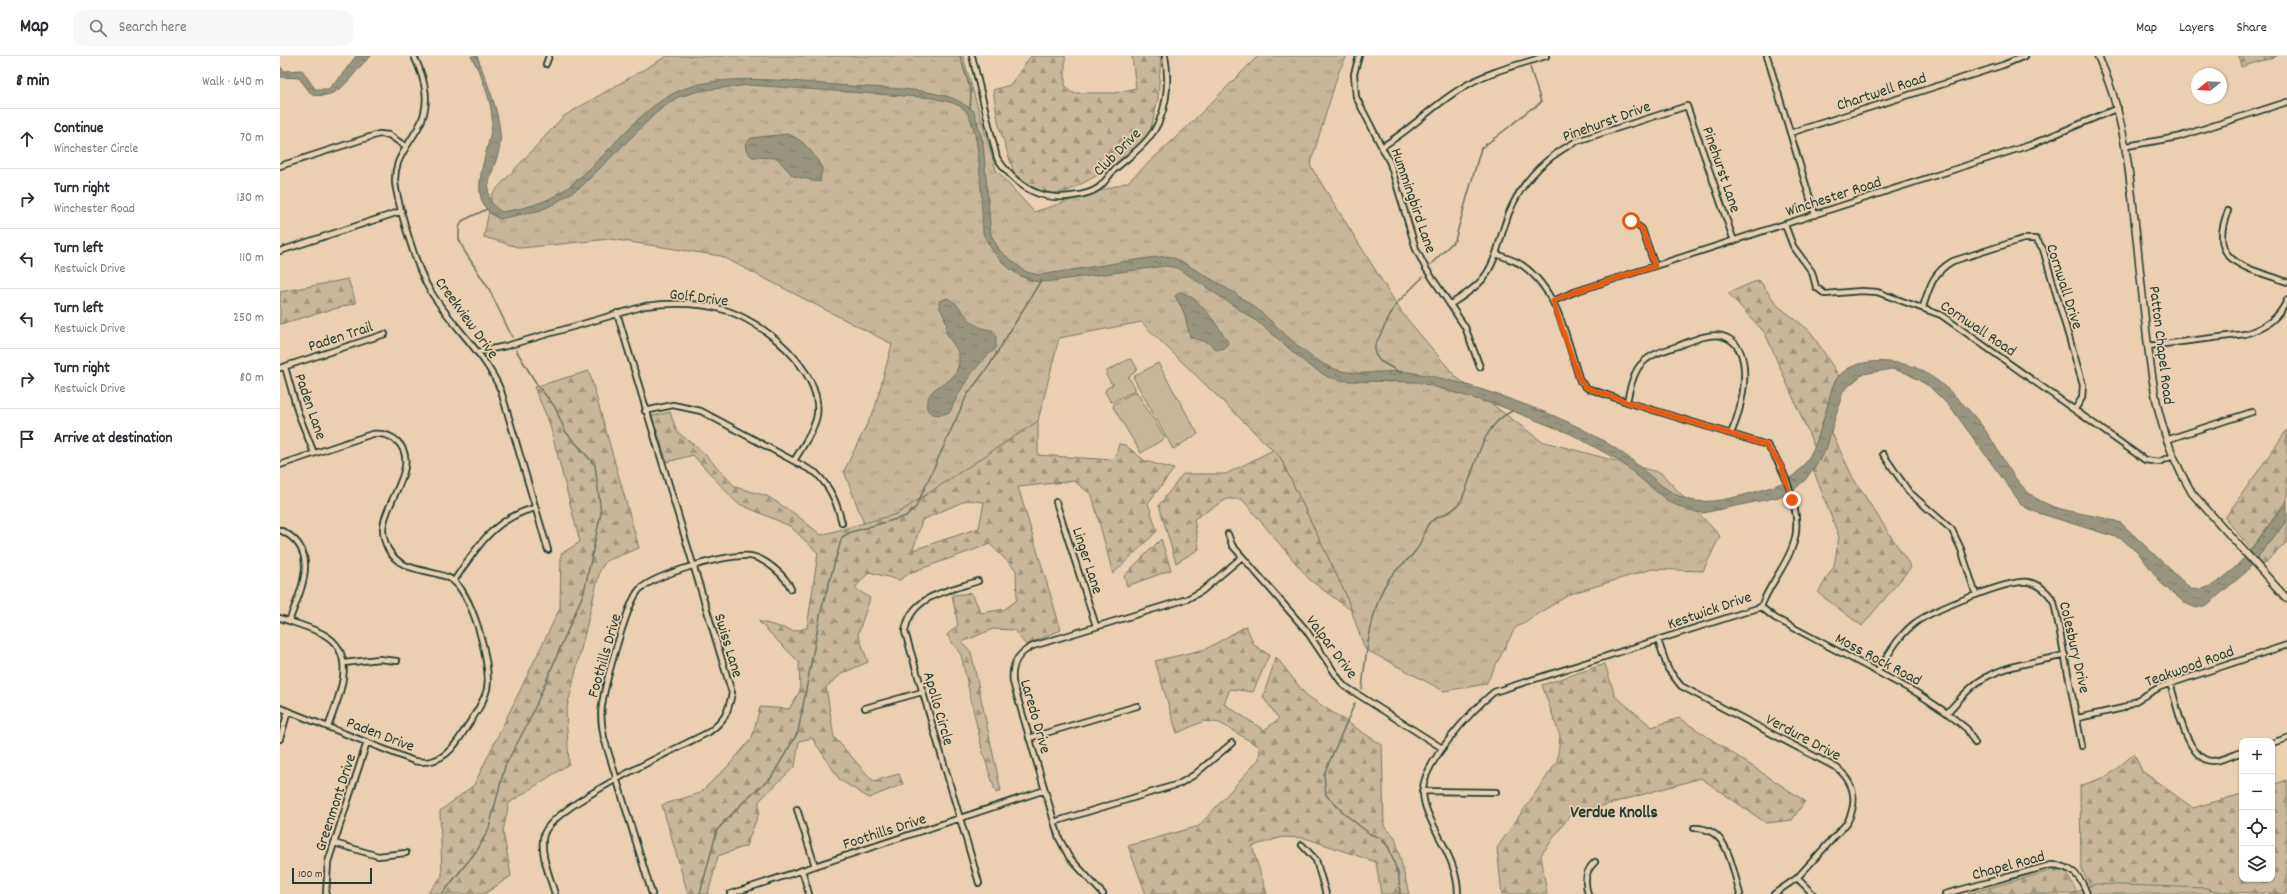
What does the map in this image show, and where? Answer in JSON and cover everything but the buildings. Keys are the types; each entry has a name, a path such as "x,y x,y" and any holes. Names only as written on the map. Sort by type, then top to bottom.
{"street":[{"name":"Creekview Drive","path":"414,56 424,81 426,106 418,128 405,146 397,162 395,177 402,210 426,284 494,376 501,391 548,550"},
{"path":"546,64 549,56"},
{"name":"Club Drive","path":"972,56 996,158 1005,170 1020,185 1042,196 1061,198 1082,194 1099,188 1113,171 1149,138 1157,127 1164,108 1168,76 1165,56"},
{"name":"Hummingbird Lane","path":"1359,56 1354,74 1354,87 1358,101 1383,146 1390,163 1416,249 1425,267 1465,327 1480,367"},
{"path":"1383,146 1403,134 1465,85 1493,73 1546,56"},
{"path":"1767,56 1815,215"},
{"name":"Chartwell Road","path":"1790,133 2003,65 2025,56"},
{"name":"Patton Chapel Road","path":"2098,56 2110,81 2127,146 2148,346 2158,411 2166,440 2192,493 2256,566 2286,596"},
{"path":"2127,146 2178,137 2287,102"},
{"name":"Pinehurst Lane","path":"1687,106 1734,241"},
{"name":"Pinehurst Drive","path":"1451,304 1470,291 1482,279 1497,254 1515,198 1531,175 1552,156 1587,138 1687,106"},
{"name":"Winchester Road","path":"1553,301 1574,292 2030,145 2118,108"},
{"path":"280,166 379,134 389,135 405,146"},
{"path":"280,251 402,210"},
{"path":"2228,212 2221,228 2221,242 2231,260 2287,282"},
{"path":"1631,221 1642,229 1655,266"},
{"name":"Cornwall Road","path":"1785,225 1793,246 1812,272 1816,287 1825,294 1861,291 1877,292 1923,307 1948,319 2145,460 2159,462 2173,456"},
{"name":"Cornwall Drive","path":"1923,307 1933,279 1943,266 1952,261 2024,239 2036,239 2043,249 2083,385 2082,398 2075,409"},
{"name":"Kestwick Drive","path":"1422,790 1428,769 1442,748 1480,704 1494,692 1761,607 1795,542 1798,525 1784,473 1776,456 1766,445 1627,402 1587,388 1580,381 1553,301 1540,280 1521,264 1497,254"},
{"path":"2148,346 2245,334 2260,329 2273,320 2283,309 2287,300"},
{"name":"Golf Drive","path":"477,352 506,346 616,313 657,304 714,307 744,318 773,337 796,360 806,374 816,395 817,415 815,422 794,462"},
{"name":"Swiss Lane","path":"555,894 543,846 546,829 556,819 586,797 617,779 709,732 718,725 729,712 732,693 616,313"},
{"name":"Paden Trail","path":"282,367 385,334"},
{"path":"1627,402 1634,376 1639,367 1655,353 1698,339 1722,336 1732,341 1738,350 1744,370 1744,392 1731,433"},
{"name":"Paden Lane","path":"282,367 314,453"},
{"path":"645,411 667,405 695,408 816,473 830,489 836,502 842,523"},
{"path":"2166,440 2252,412"},
{"path":"280,465 372,434 387,435 396,441 404,451 406,464 388,510 383,528 388,549 396,560 406,567 454,581 479,544 492,530 510,517 535,508"},
{"path":"1883,454 1909,492 1952,530 1961,549 1976,595"},
{"name":"Linger Lane","path":"1056,502 1096,626"},
{"path":"280,530 289,535 299,546 306,566 305,578 289,621"},
{"name":"Valpar Drive","path":"1228,534 1232,546 1306,630 1343,685 1442,748"},
{"name":"Foothills Drive","path":"652,894 602,727 602,706 630,605 638,592 648,583 693,567 732,556 751,556 771,566 789,582 791,589"},
{"name":"Laredo Drive","path":"1103,894 1070,857 1064,848 1054,822 1013,682 1012,673 1016,660 1025,650 1033,646 1192,597 1202,592 1242,557"},
{"name":"Paden Drive","path":"280,708 414,760 428,762 439,759 454,748 483,698 488,681 486,660 470,605 462,590 454,581"},
{"name":"Apollo Circle","path":"978,581 922,600 908,618 905,632 979,883"},
{"name":"Colesbury Drive","path":"1878,671 1896,640 1914,624 1933,611 1976,595 2021,582 2033,583 2044,589 2054,602 2078,718 2082,746"},
{"name":"Moss Rock Road","path":"1761,607 1775,618 1878,671 1947,712 1967,728 1975,744"},
{"path":"280,618 327,636 339,650 344,663 343,682 328,727"},
{"name":"Verdure Drive","path":"1658,640 1668,669 1681,686 1837,768 1851,784 1854,797 1852,813 1847,823 1797,878 1774,894"},
{"name":"Teakwood Road","path":"2078,718 2123,708 2152,690 2287,644"},
{"path":"1947,712 1969,690 1987,676 1999,671 2065,655"},
{"path":"344,663 379,659 396,661"},
{"path":"2170,683 2187,738 2197,755 2212,760 2239,753"},
{"path":"865,708 922,692"},
{"path":"1029,738 1137,706"},
{"path":"280,739 288,712"},
{"path":"2275,742 2287,738"},
{"name":"Greenmont Drive","path":"326,894 326,873 334,843 368,742"},
{"path":"1054,822 1179,784 1194,775 1232,744"},
{"name":"Foothills Drive","path":"730,894 1045,790"},
{"path":"1458,894 1458,883 1454,868 1430,818 1422,790 1496,792"},
{"path":"797,809 815,866"},
{"path":"1694,828 1704,828 1712,832 1723,841 1740,894"},
{"path":"334,843 378,856 406,853"},
{"path":"1302,845 1316,860 1326,894"},
{"path":"1588,894 1586,876 1588,870 1595,862"},
{"name":"Chapel Road","path":"1945,894 2051,865 2060,865 2075,871 2087,894"},
{"path":"802,870 809,894"},
{"path":"1797,878 1813,894"}],"green space":[{"path":"667,56 963,56 996,170 1034,212 1128,182 1187,127 1258,56 1347,56 1339,71 1310,165 1402,313 1456,377 1541,441 1661,473 1720,536 1703,571 1652,569 1570,594 1515,628 1486,684 1444,691 1365,649 1345,593 1280,457 1141,322 1059,338 1038,421 897,514 864,524 844,471 875,408 892,344 721,256 610,239 521,248 484,237 492,194 564,116"},
{"path":"1031,56 1065,56 1065,85 1072,93 1115,93 1136,88 1132,56 1161,56 1158,98 1148,141 1113,167 1068,191 1035,196 1017,182 999,126 993,90 1010,85"},
{"path":"2239,56 2277,56 2241,67"},
{"path":"348,279 356,303 280,324 280,292"},
{"path":"1759,280 1778,306 1810,331 1839,376 1833,387 1815,448 1765,333 1728,293"},
{"path":"1129,359 1132,360 1137,368 1135,372 1128,377 1135,387 1135,390 1113,402 1110,401 1105,392 1106,389 1114,384 1111,383 1106,375 1107,371"},
{"path":"1158,363 1198,434 1173,449 1133,377"},
{"path":"589,371 639,548 606,561 600,570 566,712 569,764 509,803 503,831 511,876 484,894 427,894 442,876 440,811 474,785 560,608 561,554 580,542 549,422 534,387"},
{"path":"1136,391 1165,438 1141,453 1113,407 1114,404"},
{"path":"670,412 677,432 703,452 735,487 767,496 795,514 821,535 897,514 1038,421 1038,455 1112,460 1116,456 1119,444 1125,445 1145,461 1174,469 1148,503 1157,531 1113,574 1092,495 1074,481 1018,487 1061,630 1026,645 1014,630 993,629 962,642 971,652 1001,791 996,793 983,753 961,655 947,635 958,625 952,595 972,593 981,613 1005,609 1017,600 1016,570 990,544 912,572 899,580 869,572 855,588 870,598 858,634 868,662 843,673 826,687 834,737 873,781 899,774 903,784 869,798 840,780 812,738 799,741 795,766 759,801 759,813 746,846 718,856 708,894 688,894 662,805 700,793 729,765 752,738 760,707 789,709 800,691 799,662 758,621 794,631 807,628 818,553 790,526 737,503 693,455 667,462 652,416","holes":["967,500 984,502 979,528 913,550 922,520"]},
{"path":"2287,430 2287,500 2251,549 2225,518"},
{"path":"1831,431 1853,478 1911,567 1862,626 1818,593 1834,566 1839,537 1813,469 1826,449"},
{"path":"1273,450 1280,457 1345,593 1352,611 1310,580 1242,499 1227,499 1194,519 1199,549 1176,563 1159,505 1183,474 1226,474"},
{"path":"2287,520 2287,542 2263,565 2256,559"},
{"path":"1161,539 1171,570 1127,586 1124,576"},
{"path":"1246,626 1254,645 1269,655 1253,692 1230,689 1224,704 1264,730 1279,719 1263,697 1276,657 1306,695 1382,745 1384,826 1395,837 1409,894 1381,894 1376,862 1305,838 1283,837 1252,846 1267,894 1146,894 1128,846 1199,826 1259,759 1260,747 1220,723 1204,721 1177,733 1155,661 1206,649"},
{"path":"1605,664 1615,696 1652,727 1679,718 1805,801 1792,820 1766,823 1701,778 1570,815 1541,855 1547,894 1502,894 1497,848 1557,762 1560,736 1542,685"},
{"path":"2134,754 2142,771 2193,808 2239,795 2239,882 2275,882 2275,784 2287,780 2287,894 2201,891 2094,894 2081,868 2080,786 2108,776"},
{"path":"2057,869 2066,872 2078,894 1967,894"},
{"path":"2095,884 2208,888 2210,894 2071,894"}],"water":[{"path":"356,56 371,56 346,84 332,93 312,95 299,78 280,77 280,66 284,71 302,70 315,89 328,89 340,77"},
{"path":"471,56 477,56 490,89 497,115 500,132 500,145 489,181 488,190 489,198 502,212 539,203 551,198 568,187 598,161 625,132 655,105 672,94 691,86 735,80 760,80 920,91 946,96 962,103 974,111 983,142 991,235 1000,251 1026,272 1040,275 1168,256 1179,260 1253,306 1302,349 1323,364 1344,372 1353,373 1400,371 1427,375 1496,394 1547,413 1592,434 1633,461 1669,491 1686,499 1703,502 1732,498 1768,488 1794,475 1803,466 1816,444 1834,383 1838,377 1844,371 1860,364 1869,362 1887,362 1903,364 1925,372 1958,398 1983,427 2018,482 2034,497 2054,507 2121,523 2191,589 2204,588 2218,582 2232,571 2258,541 2287,500 2287,520 2246,572 2207,605 2196,608 2185,603 2162,584 2140,555 2122,539 2032,511 2022,505 1952,409 1929,386 1906,373 1892,369 1863,374 1843,391 1826,449 1806,479 1788,495 1703,513 1690,511 1669,502 1618,460 1571,434 1500,406 1418,382 1347,381 1328,377 1308,365 1262,325 1178,268 1166,266 1044,282 1025,278 1016,273 999,259 987,242 983,233 980,168 975,133 971,120 962,107 950,102 933,98 749,85 704,90 678,97 658,111 582,186 554,204 541,210 499,219 487,210 481,199 481,172 491,129 492,116 484,85"},
{"path":"787,134 799,139 816,157 822,168 820,182 793,176 777,158 752,157 746,150 745,144 751,138"},
{"path":"1180,292 1187,294 1194,299 1207,312 1228,342 1225,348 1216,350 1209,343 1190,337 1184,312 1175,296"},
{"path":"947,298 953,302 971,321 983,328 992,330 996,336 996,348 982,361 969,377 958,394 950,412 938,415 933,414 927,409 928,400 931,393 936,388 950,380 955,374 959,362 957,350 946,332 947,327 945,318 939,305 939,301"}],"waterway":[{"path":"960,56 971,91 970,108"},
{"path":"1430,265 1455,240 1481,148 1541,102 1530,67"},
{"path":"487,209 462,221 459,228 459,239 465,252 489,289 512,337"},
{"path":"1401,373 1380,361 1375,354 1375,345 1396,304 1423,277"},
{"path":"700,894 717,830 748,797 771,778 798,732 821,611 842,537 851,532 907,516 916,507 967,395 989,366 1041,280"},
{"path":"442,894 478,849 489,828 505,766 530,719 584,592 601,513 595,465 565,431 555,407 536,383 516,350"},
{"path":"1362,689 1373,618 1382,591 1391,576 1417,549 1430,522 1437,517 1448,513 1460,503 1479,451 1485,439 1501,418 1512,411"},
{"path":"1355,703 1324,774 1326,795 1346,815 1370,834 1381,838 1389,848 1399,877 1400,894"}],"district":[{"name":"Verdue Knolls","path":"1614,811"}],"route":[{"path":"1631,221 1642,229 1655,266 1574,292 1553,301 1580,381 1587,388 1627,402 1766,445 1776,456 1781,465 1792,500"}]}
